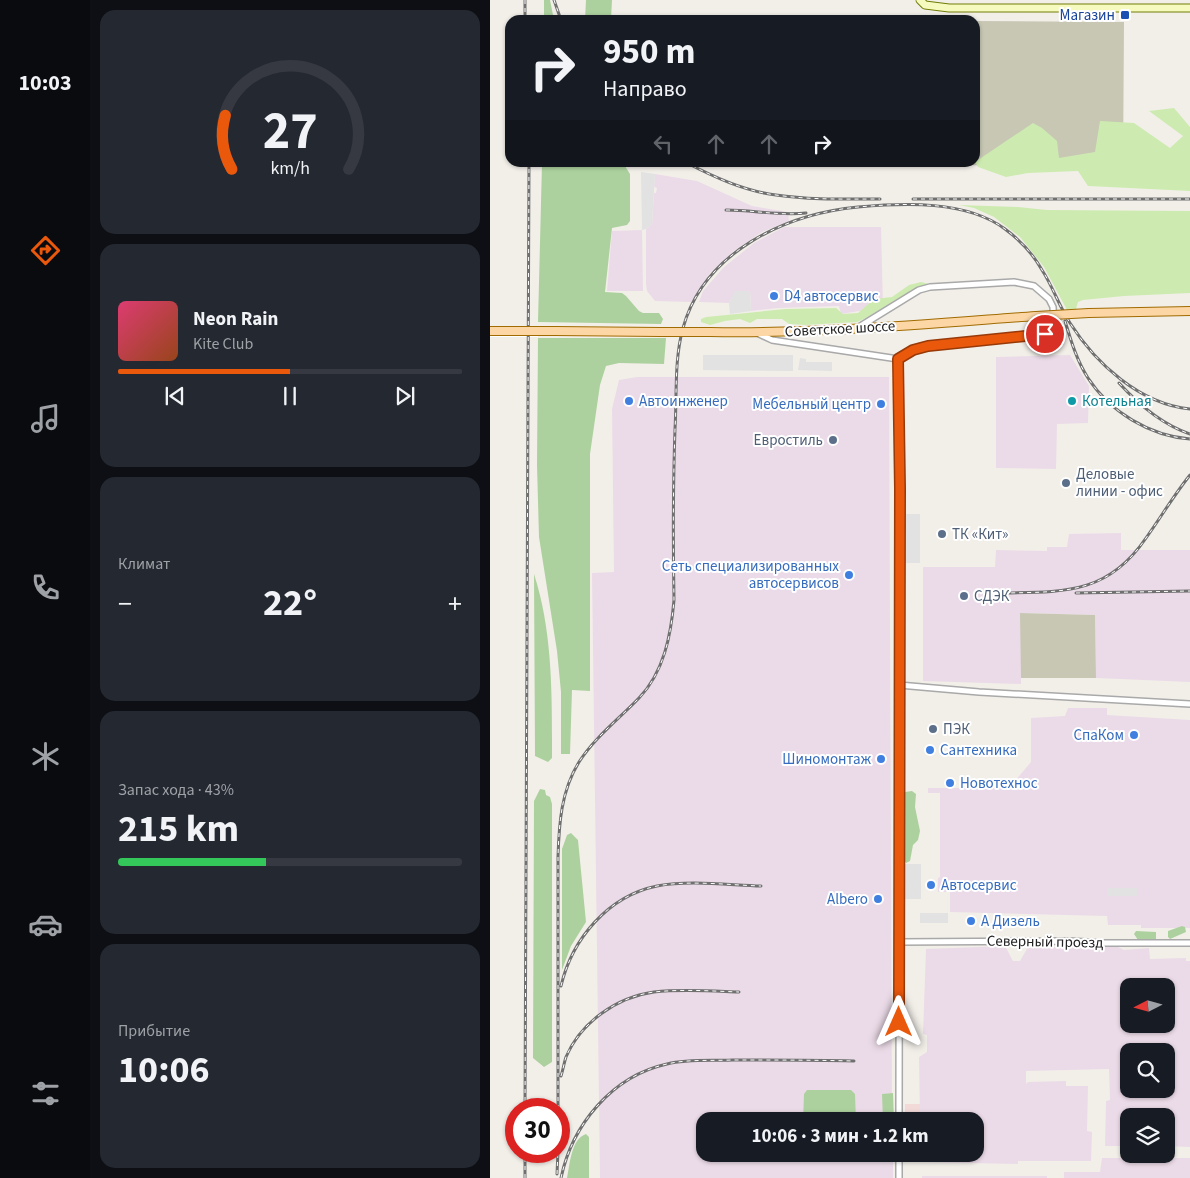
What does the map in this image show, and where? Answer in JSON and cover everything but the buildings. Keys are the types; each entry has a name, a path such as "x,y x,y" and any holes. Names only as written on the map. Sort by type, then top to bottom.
{"main road":[{"name":"Советское шоссе","path":"490,331 756,333 856,329 1089,312 1190,310"}],"street":[{"path":"923,2 949,8 1190,8"},
{"path":"756,333 772,340 898,359 913,350 928,346 1045,334 1051,330 1054,324 1053,307 1049,299 1042,292 1034,286 1023,282 930,287 919,290 856,329"},
{"path":"898,359 900,413 899,1112"},
{"path":"899,685 979,692 1190,704"},
{"name":"Северный проезд","path":"899,942 1070,941 1190,943"},
{"path":"899,1162 899,1178"}],"shaded area":[{"path":"980,21 1124,22 1123,166 980,165"},
{"path":"641,172 655,174 652,224 642,230"},
{"path":"655,174 697,181 752,206 788,212 789,221 762,232 735,250 710,273 691,302 655,301 647,291 646,284 646,229 652,224 654,193 656,193 657,188 654,187"},
{"path":"784,227 881,227 883,307 841,314 839,306 751,311 750,291 736,291 729,303 699,302 703,291 724,267 754,243"},
{"path":"642,230 643,291 607,291 612,231"},
{"path":"735,291 750,291 751,311 730,314 729,303"},
{"path":"703,355 793,355 793,371 703,370"},
{"path":"1070,355 1089,386 1088,423 1057,424 1056,469 996,468 996,357"},
{"path":"800,358 806,359 806,362 832,362 832,371 798,370"},
{"path":"637,377 889,377 892,1112 696,1112 696,1162 893,1162 893,1178 600,1178 592,573 614,572 612,409 619,380"},
{"path":"904,514 920,514 920,563 904,563"},
{"path":"1121,533 1121,550 1190,550 1190,682 1096,678 1095,615 1021,613 1021,684 923,681 923,567 995,567 996,550 1047,551 1047,547 1067,547 1069,534"},
{"path":"1020,613 1095,615 1096,678 1021,678"},
{"path":"1068,708 1107,708 1107,715 1190,720 1190,928 1141,928 1141,925 1108,925 1107,916 950,912 950,892 938,892 938,878 940,877 940,793 928,793 928,788 1009,788 1031,762 1031,718 1065,716"},
{"path":"905,864 921,864 921,899 905,899"},
{"path":"1107,888 1137,888 1137,896 1107,896"},
{"path":"920,913 948,913 948,923 920,923"},
{"path":"1005,946 1013,961 1020,961 1028,947 1118,947 1124,950 1149,948 1150,959 1186,958 1186,961 1190,961 1190,1147 1175,1146 1175,1108 1120,1108 1120,1146 1105,1146 1106,1101 1110,1100 1109,1069 1026,1071 1026,1084 1028,1082 1066,1081 1066,1086 1088,1086 1087,1131 1092,1132 1091,1161 1018,1161 1018,1164 919,1162 984,1162 984,1112 920,1112 919,1057 927,1052 927,1035 923,1034 926,949"},
{"path":"905,1104 920,1104 920,1112 905,1112"},
{"path":"1102,1158 1120,1158 1120,1163 1175,1163 1175,1158 1190,1158 1190,1178 1064,1178 1064,1172 1100,1172"},
{"path":"922,1176 1047,1176 1047,1178 922,1178"}],"green space":[{"path":"544,0 550,0 553,15 544,15"},
{"path":"586,0 612,0 611,15 585,15"},
{"path":"1174,108 1190,127 1190,191 1088,186 1078,171 1028,173 1006,177 978,167 980,167 980,159 1033,123 1057,141 1059,158 1095,152 1100,121 1134,123 1170,148 1183,136 1149,111"},
{"path":"542,167 626,167 630,174 630,221 627,225 612,228 605,292 622,293 643,313 659,313 663,319 661,324 538,322"},
{"path":"959,205 1047,210 1190,211 1190,293 1083,300 1078,302 1076,309 1067,310 1044,267 1020,237 994,217 974,208"},
{"path":"921,282 933,285 913,290 857,322 805,325 789,324 782,319 757,319 750,323 740,319 710,325 701,322 701,319 706,317 785,309 836,308 843,314 858,313 874,299 892,297 909,285"},
{"path":"538,338 666,338 664,364 619,363 606,366 600,385 590,454 590,691 572,690 570,754 561,754 561,692 557,651 539,537 537,465"},
{"path":"534,574 545,619 550,665 552,758 548,762 535,756"},
{"path":"540,789 545,790 552,804 552,1062 544,1067 533,1058 534,801"},
{"path":"912,791 916,794 915,807 920,831 918,840 913,845 910,861 906,863 903,859 903,796 905,792"},
{"path":"571,833 578,840 586,922 571,946 562,970 562,849 567,835"},
{"path":"1182,926 1185,927 1186,932 1170,939 1168,937 1168,931"},
{"path":"1136,931 1156,932 1156,939 1138,940 1134,934"},
{"path":"807,1090 851,1090 855,1094 856,1112 803,1112 804,1094"},
{"path":"893,1093 894,1112 883,1112 882,1094"},
{"path":"586,1134 589,1137 589,1178 567,1178 574,1146"}],"pier":[{"path":"490,326 539,326 538,337 490,337"}],"railway":[{"path":"525,0 525,15"},
{"path":"554,0 559,15"},
{"path":"525,1098 529,167"},
{"path":"695,167 729,183 764,193 789,197 880,199"},
{"path":"913,199 1190,199"},
{"path":"558,1098 558,857 562,808 568,784 579,762 600,736 648,688 655,677 665,652 674,600 674,472 678,353 683,328 694,301 709,278 728,258 776,228 830,211 858,207 914,205 953,208 972,213 1005,229 1035,258 1070,323 1106,367 1137,390 1154,399 1172,406 1190,409"},
{"path":"726,210 786,214 806,213"},
{"path":"1065,321 1084,371 1097,390 1108,401 1132,420 1146,427 1160,433 1190,439"},
{"path":"1119,383 1151,413 1169,425 1190,434"},
{"path":"1003,593 1065,590 1100,580 1116,570 1146,538 1190,475"},
{"path":"1076,593 1190,591"},
{"path":"561,986 566,969 583,936 595,922 623,899 639,891 669,884 695,883 761,886"},
{"path":"561,1076 566,1057 581,1033 602,1013 627,999 665,991 739,992"},
{"path":"561,1178 566,1158 574,1140 597,1106 612,1091 629,1079 647,1070 675,1062 691,1061 854,1061"},
{"path":"525,1163 525,1178"},
{"path":"557,1163 557,1174"}],"place":[{"name":"Магазин","path":"1125,15"},
{"name":"D4 автосервис","path":"774,296"},
{"name":"Автоинженер","path":"629,401"},
{"name":"Котельная","path":"1072,401"},
{"name":"Мебельный центр","path":"881,404"},
{"name":"Евростиль","path":"833,440"},
{"name":"Деловые линии - офис","path":"1066,483"},
{"name":"ТК «Кит»","path":"942,534"},
{"name":"Сеть специализированных автосервисов","path":"849,575"},
{"name":"СДЭК","path":"964,596"},
{"name":"ПЭК","path":"933,729"},
{"name":"СпаКом","path":"1134,735"},
{"name":"Сантехника","path":"930,750"},
{"name":"Шиномонтаж","path":"881,759"},
{"name":"Новотехнос","path":"950,783"},
{"name":"Автосервис","path":"931,885"},
{"name":"Albero","path":"878,899"},
{"name":"А Дизель","path":"971,921"}],"route":[{"path":"899,1022 900,413 898,359 913,350 928,346 1045,334"}]}
